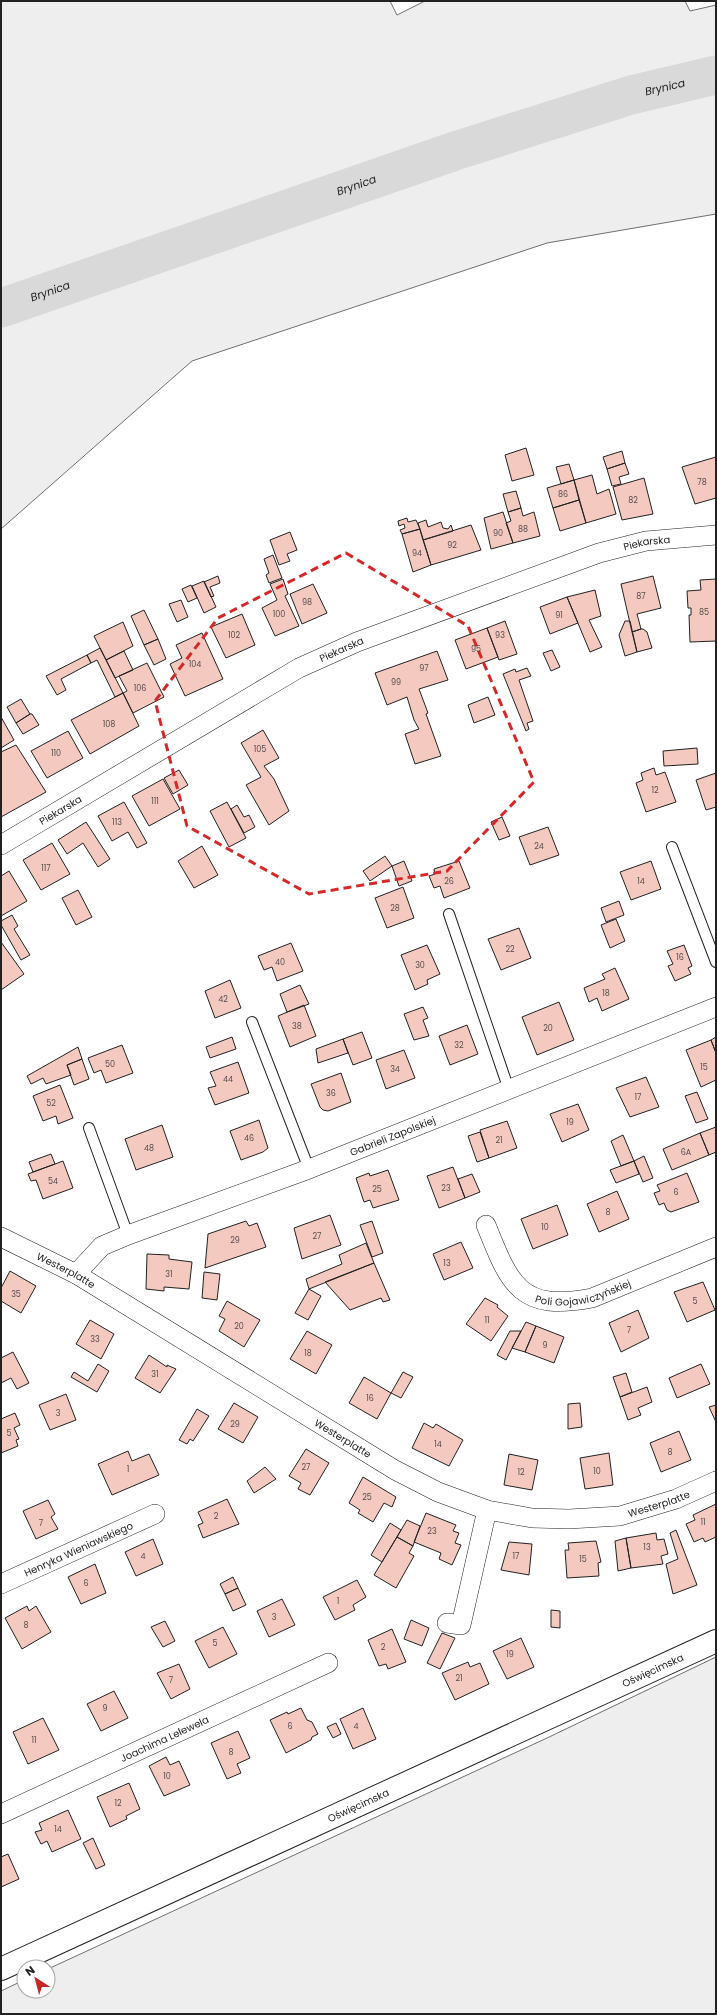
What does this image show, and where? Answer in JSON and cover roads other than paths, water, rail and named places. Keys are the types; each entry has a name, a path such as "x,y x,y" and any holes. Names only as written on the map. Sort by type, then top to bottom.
{"street":[{"name":"Piekarska","path":"1,845 299,668 349,646 500,588 599,553 646,541 716,535"},
{"name":"Gabrieli Zapolskiej","path":"76,1274 102,1246 128,1235 309,1170 716,1007"},
{"name":"Poli Gojawiczyńskiej","path":"486,1225 499,1257 510,1277 522,1291 534,1298 552,1303 572,1302 592,1298 716,1247"},
{"name":"Westerplatte","path":"1,1237 76,1274 395,1470 438,1492 487,1510 532,1518 569,1519 620,1516 676,1499 716,1481"},
{"path":"447,1623 461,1625 487,1510"},
{"name":"Henryka Wieniawskiego","path":"1,1584 155,1514"},
{"name":"Oświęcimska","path":"1,1969 716,1641"},
{"name":"Joachima Lelewela","path":"1,1814 328,1663"}],"lane":[{"path":"672,847 716,962"},
{"path":"448,914 509,1090"},
{"path":"252,1022 309,1170"},
{"path":"89,1128 128,1235"}],"waterway":[{"name":"Brynica","path":"1,308 455,151 631,95 716,75"}]}
